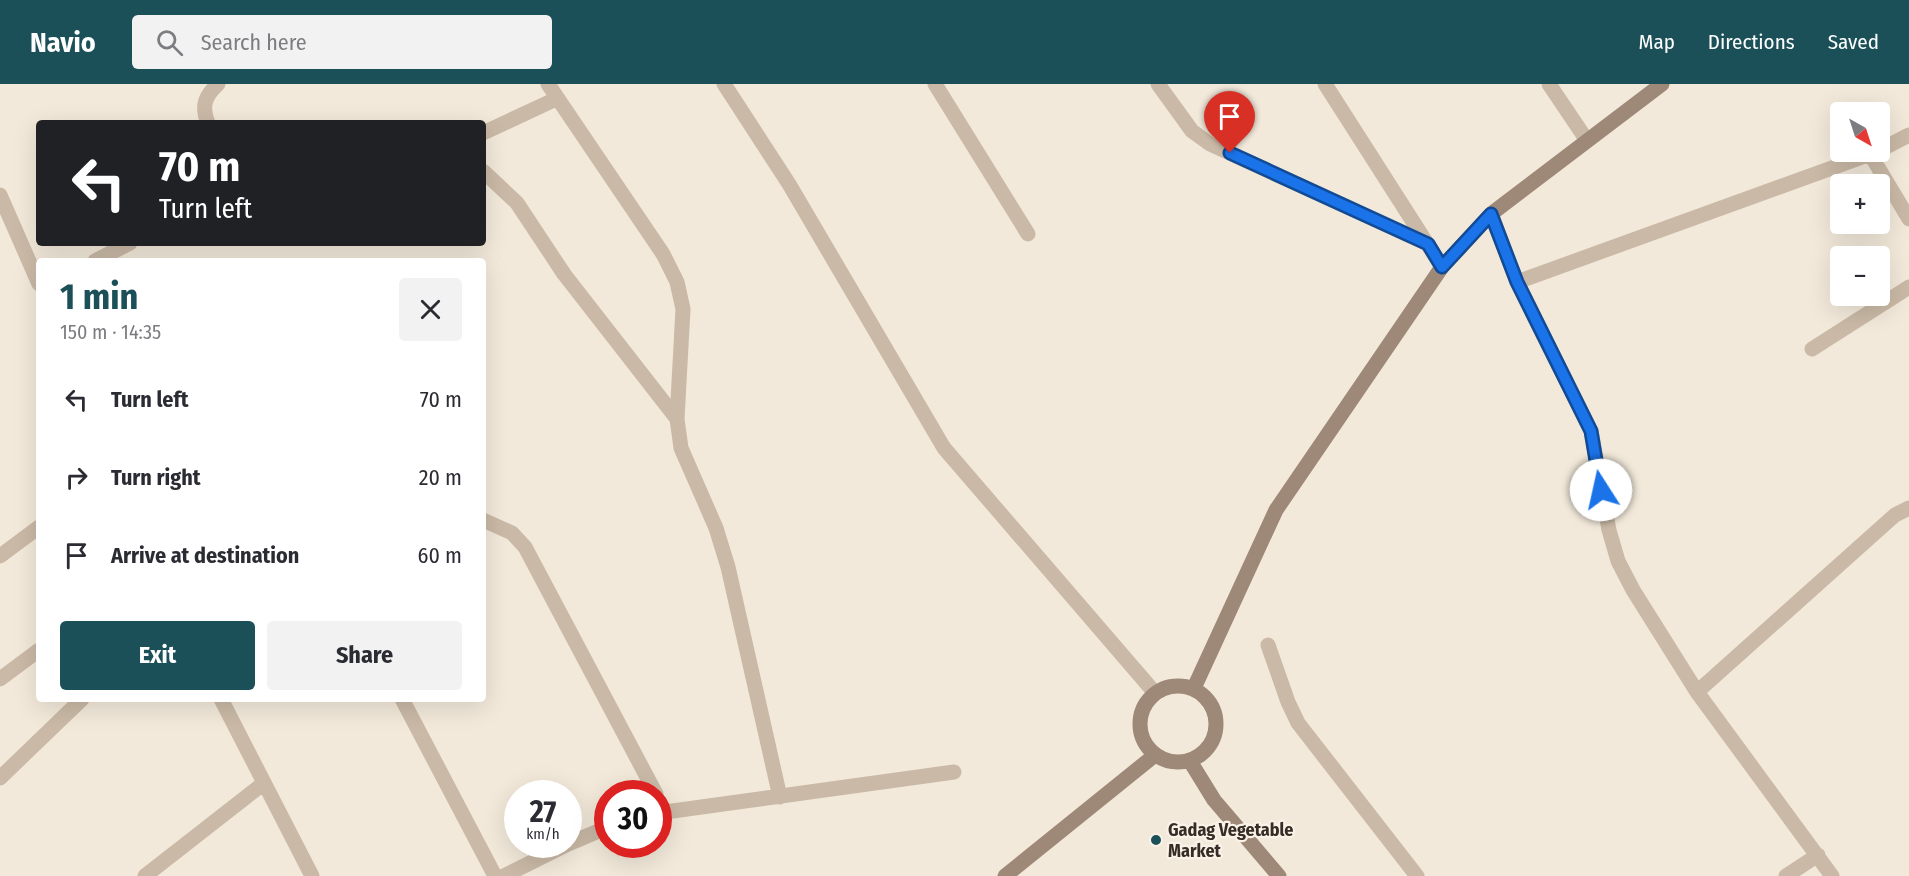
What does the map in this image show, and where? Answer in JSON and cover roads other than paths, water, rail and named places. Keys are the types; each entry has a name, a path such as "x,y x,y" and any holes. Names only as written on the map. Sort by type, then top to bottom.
{"main road":[{"path":"1194,688 1276,510 1442,267 1491,214 1586,139 1662,84"},
{"path":"1181,685 1194,688 1213,706 1216,732 1202,754 1190,761 1177,763 1155,755 1146,745 1141,732 1140,716 1145,703 1155,693 1181,685"},
{"path":"1005,876 1155,755"},
{"path":"1190,761 1214,800 1279,876"}],"street":[{"path":"207,120 203,107 209,92 218,84"},
{"path":"548,84 663,254 677,282 683,309 677,419 681,448 716,528 728,567 780,797"},
{"path":"724,84 789,184 944,448 1155,693"},
{"path":"935,84 1028,234"},
{"path":"1158,84 1192,131 1210,144 1428,244"},
{"path":"1325,84 1442,267"},
{"path":"1549,84 1586,139"},
{"path":"486,132 556,99"},
{"path":"1890,144 1909,135"},
{"path":"1517,282 1847,162"},
{"path":"1880,162 1909,219"},
{"path":"486,174 517,203 564,274 677,419"},
{"path":"0,195 36,277"},
{"path":"1491,214 1517,282 1591,431 1609,530 1618,561 1633,590 1697,692 1832,876"},
{"path":"101,258 124,246"},
{"path":"1812,349 1909,287"},
{"path":"1697,692 1895,515 1909,508"},
{"path":"486,521 512,533 525,547 649,780"},
{"path":"0,556 36,529"},
{"path":"1268,645 1287,702 1298,723 1417,876"},
{"path":"0,679 36,652"},
{"path":"0,778 79,702"},
{"path":"222,702 312,876"},
{"path":"404,702 495,876"},
{"path":"672,812 954,772"},
{"path":"145,876 264,783"},
{"path":"1786,876 1818,855"},
{"path":"504,876 540,858"}],"place":[{"name":"Gadag Vegetable Market","path":"1156,840"}]}
